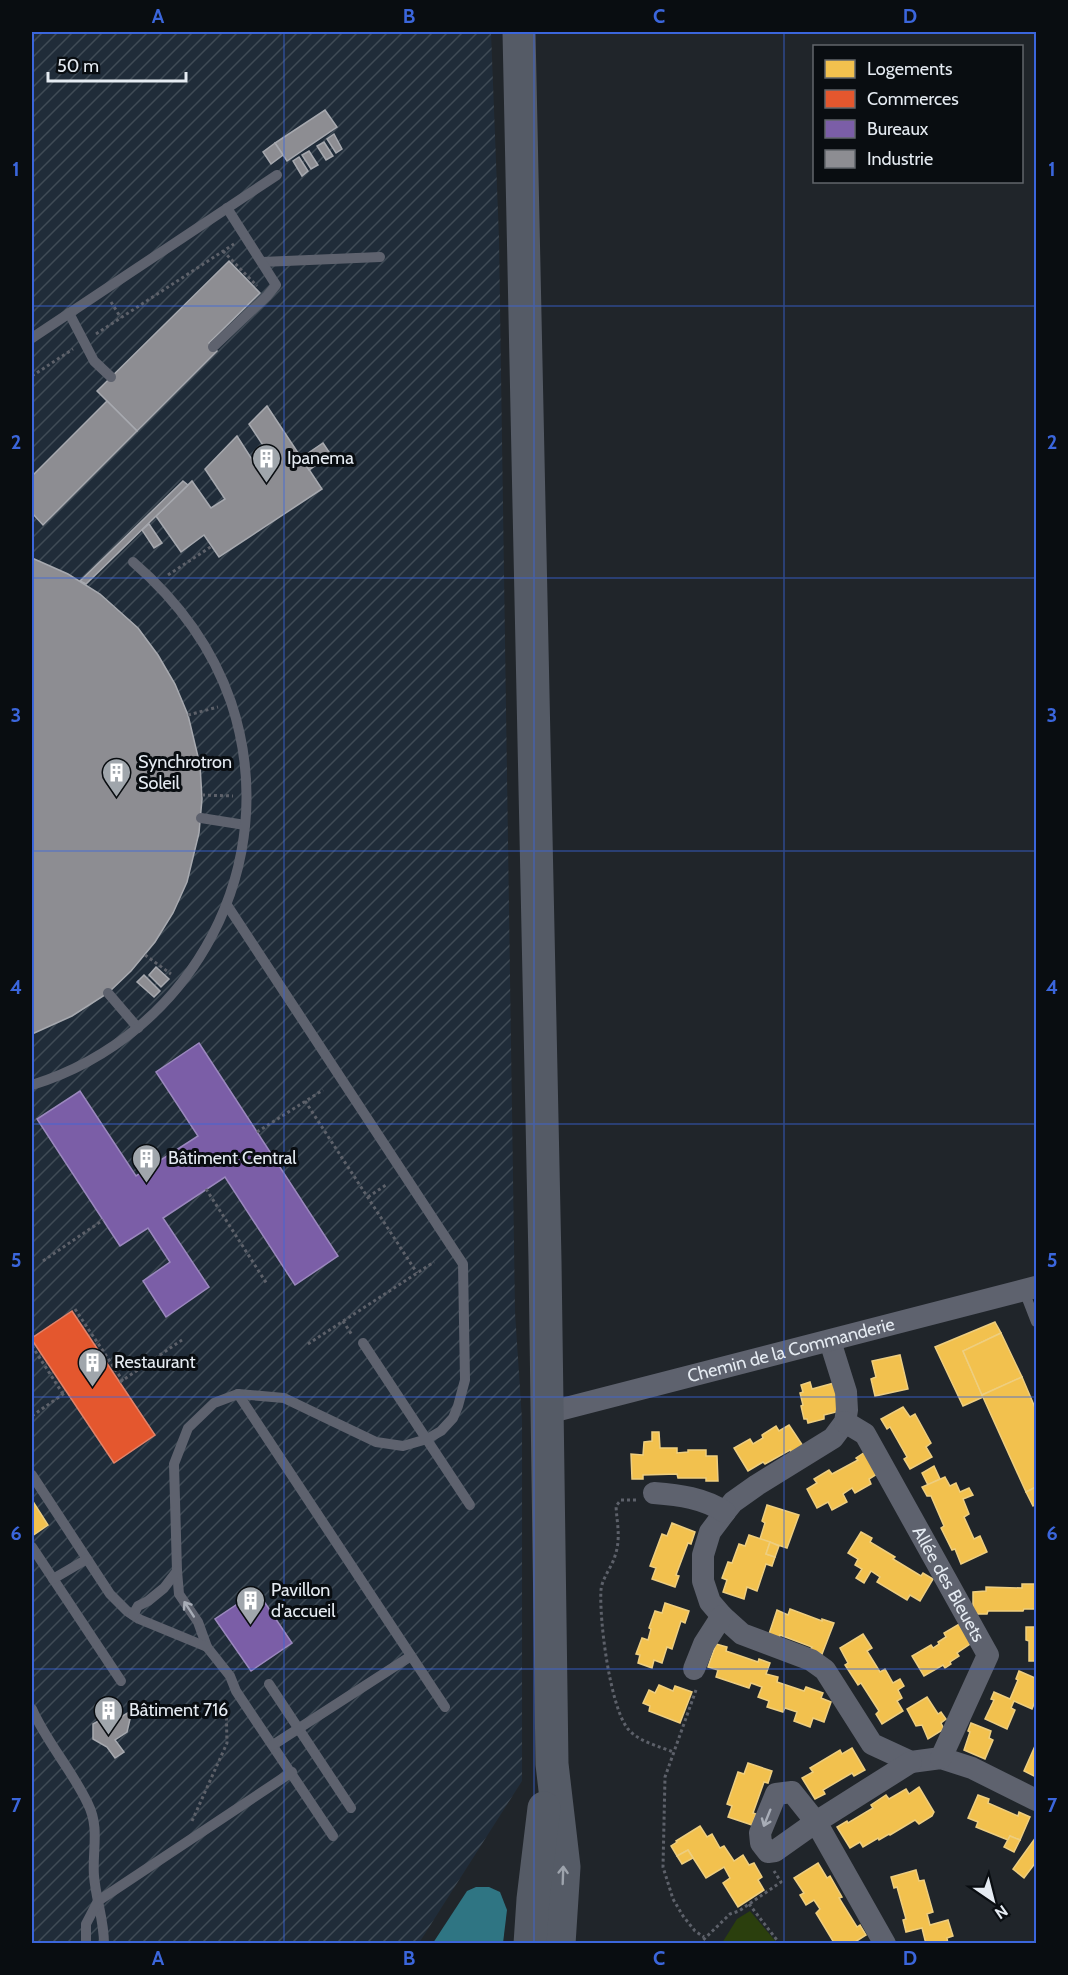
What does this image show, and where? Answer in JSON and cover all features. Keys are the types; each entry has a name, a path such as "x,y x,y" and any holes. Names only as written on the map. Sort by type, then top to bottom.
{"main road":[{"path":"519,32 552,1764 564,1867 560,1944"},
{"path":"530,1944 536,1872 552,1764"}],"street":[{"name":"Chemin de la Commanderie","path":"547,1413 1030,1289"},
{"path":"830,1341 846,1392 845,1422 833,1438 733,1502 710,1532 703,1555 703,1581 710,1602 722,1617 742,1634 811,1660 825,1670 872,1744 911,1762"},
{"name":"Allée des Bleuets","path":"845,1422 865,1434 988,1655 942,1758"},
{"path":"654,1493 679,1494 710,1502 725,1512"},
{"path":"694,1669 704,1644 722,1617"},
{"path":"885,1944 816,1822 792,1792 776,1794 760,1833 761,1843 768,1852 775,1851 816,1822 911,1762 942,1758 972,1768 1036,1800"}],"lane":[{"path":"32,338 277,175"},
{"path":"213,347 276,285 228,208"},
{"path":"262,262 380,257"},
{"path":"69,313 94,361 111,377"},
{"path":"32,1085 90,1061 113,1047 159,1009 182,982 211,940 226,905 242,852 246,796 243,750 231,703 203,642 180,610 133,562"},
{"path":"201,818 245,825"},
{"path":"226,905 463,1264 465,1380 453,1418 441,1431 427,1439 403,1446 376,1442 284,1398 238,1394 214,1403 188,1428 174,1464 179,1593 198,1622 207,1647 230,1676 236,1690 333,1836"},
{"path":"108,993 138,1028"},
{"path":"1030,1289 1036,1322"},
{"path":"363,1343 470,1505"},
{"path":"238,1394 445,1707"},
{"path":"32,1475 110,1594 133,1615 207,1647"},
{"path":"32,1547 121,1681"},
{"path":"53,1580 87,1559"},
{"path":"133,1615 138,1606 164,1588 177,1571"},
{"path":"273,1745 411,1656"},
{"path":"269,1684 351,1808"},
{"path":"32,1709 40,1729 89,1805 96,1834 93,1859 98,1901 104,1924 104,1944"},
{"path":"86,1944 86,1924 98,1901 292,1772"}],"path":[{"path":"32,376 245,237"},
{"path":"223,251 267,296"},
{"path":"156,584 212,546"},
{"path":"188,715 231,703"},
{"path":"201,795 246,796"},
{"path":"145,955 182,982"},
{"path":"257,1132 323,1090"},
{"path":"305,1101 417,1273"},
{"path":"368,1197 386,1185"},
{"path":"206,1189 267,1284"},
{"path":"43,1261 103,1220"},
{"path":"308,1344 434,1262"},
{"path":"75,1309 122,1382 182,1340"},
{"path":"32,1346 65,1393 32,1416"},
{"path":"654,1493 652,1502 625,1499 616,1506 619,1540 615,1557 601,1588 602,1619 605,1655 622,1720 636,1737 674,1752"},
{"path":"694,1669 699,1680 665,1777 663,1867 673,1899 695,1931 704,1937"},
{"path":"190,1826 227,1743 226,1698"},
{"path":"699,1944 730,1914 739,1911 781,1882 774,1873 768,1852"},
{"path":"749,1904 780,1944"}],"shaded area":[{"path":"32,32 491,32 499,239 515,1312 522,1420 522,1781 419,1943 32,1944"}],"green space":[{"path":"750,1911 777,1943 722,1943 737,1919"}],"water":[{"path":"476,1887 489,1887 500,1892 507,1910 503,1943 433,1943 467,1891"}],"building: Logements":[{"path":"995,1322 1001,1333 963,1351 983,1397 963,1406 935,1347"},
{"path":"1001,1333 1022,1377 982,1395 963,1351"},
{"path":"900,1355 908,1389 875,1396 871,1379 876,1377 872,1361"},
{"path":"1022,1377 1036,1410 1036,1487 1026,1492 982,1395"},
{"path":"810,1382 812,1389 834,1383 840,1411 824,1415 824,1419 808,1423 807,1419 804,1419 800,1393 803,1392 801,1385"},
{"path":"903,1407 910,1417 915,1414 931,1443 926,1447 932,1457 910,1469 904,1459 907,1457 890,1427 887,1429 881,1419"},
{"path":"789,1425 803,1446 792,1453 790,1450 765,1464 763,1462 748,1471 734,1448 750,1439 753,1444 776,1426 779,1431"},
{"path":"652,1432 659,1432 660,1448 677,1448 677,1453 688,1452 688,1450 706,1450 706,1456 717,1456 718,1481 706,1481 706,1478 678,1478 677,1474 643,1475 643,1479 632,1479 631,1454 643,1455 644,1442 652,1441"},
{"path":"865,1452 877,1474 869,1479 871,1484 855,1493 852,1488 843,1494 847,1502 832,1510 828,1502 817,1508 807,1489 817,1483 814,1479 829,1470 832,1474 858,1460 856,1458"},
{"path":"934,1466 940,1479 928,1485 922,1473"},
{"path":"945,1477 950,1486 956,1483 960,1492 969,1488 973,1495 963,1499 969,1514 964,1517 974,1539 980,1536 987,1552 961,1564 955,1549 952,1550 941,1528 944,1526 931,1496 927,1496 922,1487"},
{"path":"1036,1487 1036,1504 1033,1506 1026,1492"},
{"path":"32,1500 48,1525 32,1536"},
{"path":"767,1505 799,1515 787,1548 760,1539"},
{"path":"672,1523 695,1532 691,1544 688,1543 676,1575 679,1576 675,1587 652,1579 656,1568 650,1566 662,1534 667,1536"},
{"path":"861,1532 872,1538 870,1542 895,1557 893,1559 921,1576 923,1573 933,1579 920,1601 910,1595 907,1600 877,1582 880,1577 871,1571 864,1583 856,1578 862,1569 855,1565 858,1559 848,1553"},
{"path":"749,1535 770,1542 766,1554 775,1557 772,1566 766,1564 757,1591 747,1587 744,1599 723,1592 727,1580 722,1578 728,1562 732,1563 739,1544 745,1546"},
{"path":"770,1542 779,1546 775,1557 766,1554"},
{"path":"1022,1584 1036,1584 1036,1609 988,1611 987,1614 973,1614 973,1592 986,1591 986,1587 1022,1588"},
{"path":"665,1603 689,1611 685,1623 681,1621 672,1649 667,1647 662,1663 654,1660 652,1668 638,1663 640,1655 636,1654 642,1638 648,1640 651,1629 649,1628 655,1611 662,1613"},
{"path":"790,1609 834,1623 822,1654 810,1650 812,1647 780,1635 779,1638 769,1634 777,1610 788,1615"},
{"path":"961,1623 973,1642 957,1653 959,1656 950,1662 951,1664 945,1668 943,1665 924,1676 912,1656 931,1645 933,1648 939,1644 938,1642 946,1637 944,1633"},
{"path":"1026,1627 1036,1627 1036,1661 1029,1661"},
{"path":"863,1634 872,1648 867,1651 880,1672 885,1669 893,1683 900,1679 904,1686 898,1690 902,1698 897,1701 903,1711 882,1724 876,1714 879,1711 861,1683 858,1685 845,1665 848,1663 840,1648"},
{"path":"716,1644 727,1647 726,1651 758,1662 759,1659 770,1663 766,1674 778,1677 777,1682 804,1691 806,1687 823,1693 821,1698 831,1702 824,1722 813,1718 810,1727 794,1721 797,1712 785,1708 783,1712 767,1707 769,1701 758,1697 762,1687 751,1683 749,1688 716,1677 718,1670 708,1667"},
{"path":"1019,1671 1035,1678 1036,1675 1036,1699 1032,1709 1014,1701 1011,1708 1015,1710 1007,1729 985,1719 994,1700 991,1699 994,1692 1010,1699 1018,1680 1016,1679"},
{"path":"659,1685 673,1691 675,1686 692,1692 680,1723 649,1711 650,1706 643,1703 649,1690 655,1693"},
{"path":"927,1697 938,1714 941,1712 946,1719 941,1723 944,1729 928,1739 922,1725 916,1726 907,1709"},
{"path":"971,1723 991,1731 989,1738 993,1740 985,1759 964,1750"},
{"path":"1036,1746 1036,1777 1024,1771"},
{"path":"852,1748 865,1770 854,1776 852,1773 823,1790 825,1794 815,1799 802,1778 813,1772 810,1768 840,1750 842,1754"},
{"path":"748,1763 772,1771 768,1783 764,1782 753,1813 756,1814 752,1825 728,1817 732,1806 727,1804 738,1772 744,1774"},
{"path":"919,1787 934,1812 932,1816 919,1824 915,1820 863,1847 860,1842 850,1848 837,1827 873,1808 871,1805 886,1795 889,1799 906,1789 909,1794"},
{"path":"978,1795 989,1799 988,1803 1018,1816 1019,1812 1030,1817 1020,1840 1010,1836 1008,1840 976,1827 978,1822 968,1818"},
{"path":"700,1826 707,1837 712,1834 720,1848 724,1846 734,1861 743,1855 749,1865 754,1863 762,1877 758,1880 764,1890 738,1907 723,1883 730,1878 724,1867 706,1878 688,1850 677,1856 671,1846"},
{"path":"1010,1836 1020,1840 1014,1852 1004,1847"},
{"path":"1036,1837 1036,1862 1024,1878 1013,1869"},
{"path":"688,1850 693,1858 682,1864 677,1856"},
{"path":"818,1863 827,1878 830,1876 842,1897 839,1898 857,1927 860,1925 866,1935 852,1944 831,1944 833,1941 816,1913 820,1909 814,1900 806,1905 800,1895 804,1893 794,1878"},
{"path":"916,1870 919,1881 924,1880 933,1912 927,1914 930,1925 948,1920 953,1936 947,1938 948,1944 926,1944 922,1928 906,1932 903,1920 906,1919 897,1887 894,1888 891,1877"}],"building: Commerces":[{"name":"Restaurant","path":"72,1311 155,1435 114,1463 32,1340"}],"building: Bureaux":[{"name":"Bâtiment Central","path":"199,1043 338,1256 295,1285 225,1177 163,1218 209,1287 166,1317 143,1281 170,1262 148,1228 120,1246 37,1119 80,1091 136,1176 198,1136 156,1072"},
{"name":"Pavillon d'accueil","path":"257,1591 292,1643 251,1671 215,1619"}],"building: Industrie":[{"path":"325,110 337,127 287,161 275,143"},
{"path":"334,134 342,149 336,153 327,139"},
{"path":"324,142 333,156 326,160 317,146"},
{"path":"275,143 283,155 271,164 263,152"},
{"path":"309,151 318,165 311,169 302,155"},
{"path":"299,157 308,171 302,176 293,161"},
{"path":"229,261 260,293 209,343 217,351 137,431 97,391"},
{"path":"107,401 137,431 43,525 32,513 32,476"},
{"name":"Ipanema","path":"267,406 322,489 219,557 204,535 181,552 156,516 192,481 211,508 225,499 205,469 237,436 262,475 276,465 249,424"},
{"path":"323,443 331,455 309,470 301,458"},
{"path":"183,481 188,485 86,584 80,581"},
{"path":"149,524 162,543 154,548 142,530"},
{"name":"Synchrotron Soleil","path":"32,558 68,574 100,594 138,628 158,655 175,684 188,715 200,765 202,799 199,833 187,882 173,913 155,942 131,971 108,993 72,1016 32,1034"},
{"path":"156,967 169,979 161,987 149,975"},
{"path":"144,975 160,991 154,997 137,982"},
{"name":"Bâtiment 716","path":"129,1712 131,1715 127,1732 115,1740 124,1752 115,1758 107,1747 93,1739 93,1724 100,1720 110,1724"}],"place":[{"name":"Ipanema","path":"266,484"},
{"name":"Synchrotron Soleil","path":"117,798"},
{"name":"Bâtiment Central","path":"147,1184"},
{"name":"Restaurant","path":"93,1388"},
{"name":"Pavillon d'accueil","path":"250,1626"},
{"name":"Bâtiment 716","path":"108,1736"}]}
